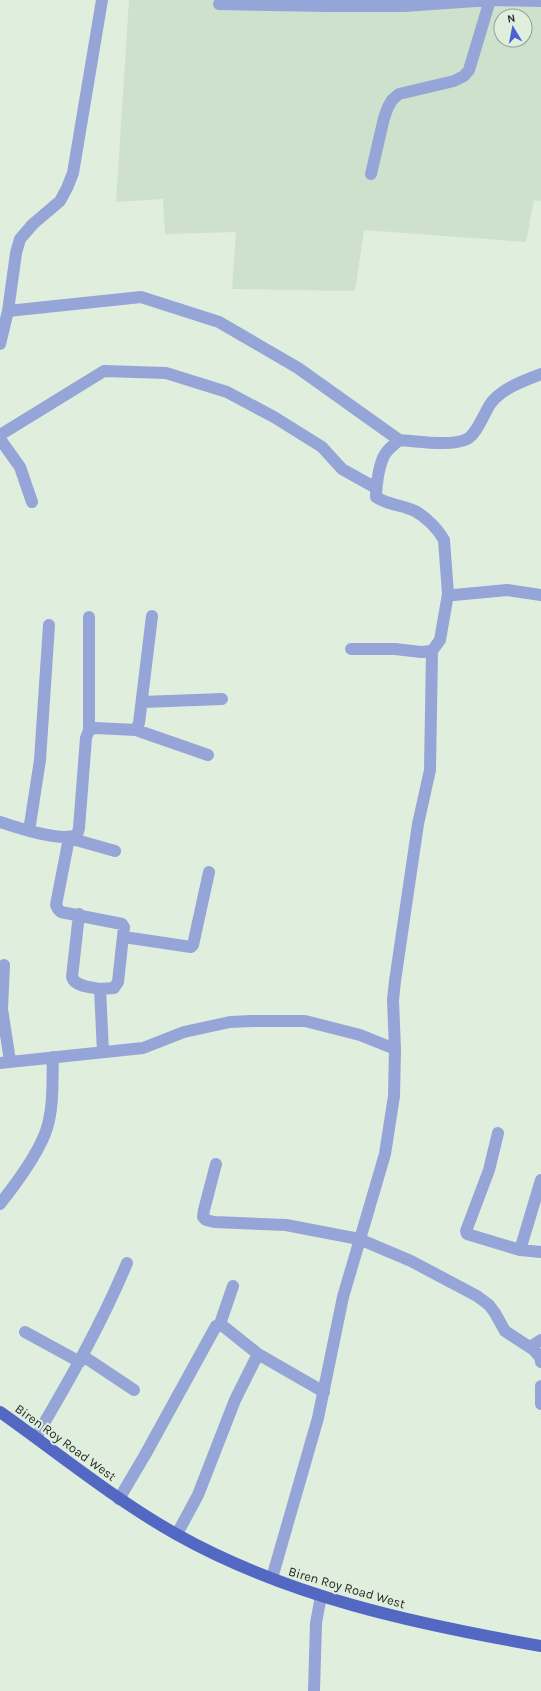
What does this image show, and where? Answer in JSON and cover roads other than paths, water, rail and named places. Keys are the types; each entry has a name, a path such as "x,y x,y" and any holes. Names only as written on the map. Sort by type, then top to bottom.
{"main road":[{"name":"Biren Roy Road West","path":"0,1412 119,1498 177,1534 212,1553 272,1578 321,1596 454,1629 541,1646"}],"street":[{"path":"0,344 8,310 16,253 20,239 33,224 60,200 74,173 102,0"},
{"path":"371,174 388,107 399,94 454,81 469,70 490,0"},
{"path":"219,4 404,6 490,0 541,1"},
{"path":"8,310 141,297 220,322 298,368 399,440 453,444 468,439 482,420 491,403 502,393 517,384 541,374"},
{"path":"0,435 104,371 166,373 227,392 274,416 322,447 342,469 376,488"},
{"path":"0,439 20,467 32,502"},
{"path":"272,1578 300,1487 318,1418 343,1297 385,1154 394,1096 396,1049 393,1000 395,981 418,824 430,770 432,651 440,640 448,594 444,540 440,533 416,511 384,502 376,496 376,488 383,457 388,449 399,440"},
{"path":"448,594 454,595 507,590 541,595"},
{"path":"136,730 139,723 142,702 152,616"},
{"path":"69,838 77,835 79,828 86,738 89,730 89,617"},
{"path":"29,831 40,760 49,625"},
{"path":"351,649 395,649 421,652 432,651"},
{"path":"142,702 222,700"},
{"path":"89,730 95,728 136,730 208,755"},
{"path":"0,822 29,831 69,838 115,851"},
{"path":"69,838 56,905 61,912 79,914 122,924 124,927 124,937 118,982 114,988 100,988 73,982 72,977 79,914"},
{"path":"124,937 191,947 193,945 209,872"},
{"path":"4,965 2,1009 5,1062 143,1048 184,1032 230,1022 294,1021 315,1023 360,1035 396,1049"},
{"path":"100,988 103,1052"},
{"path":"0,1204 15,1186 47,1128 50,1114 53,1057"},
{"path":"498,1133 488,1170 466,1231 469,1236 520,1250 541,1252"},
{"path":"216,1164 204,1210 203,1217 206,1220 214,1222 286,1225 359,1239 420,1264 477,1296 495,1313 505,1331 530,1347 540,1357 541,1362"},
{"path":"520,1250 541,1180"},
{"path":"36,1437 81,1359 106,1311 127,1263"},
{"path":"119,1498 145,1455 213,1330 220,1324 233,1286"},
{"path":"220,1324 258,1354 324,1392"},
{"path":"25,1332 81,1359 134,1390"},
{"path":"530,1347 541,1340"},
{"path":"177,1534 198,1495 235,1400 258,1354"},
{"path":"541,1386 541,1404"},
{"path":"314,1691 316,1623 321,1596"}]}
